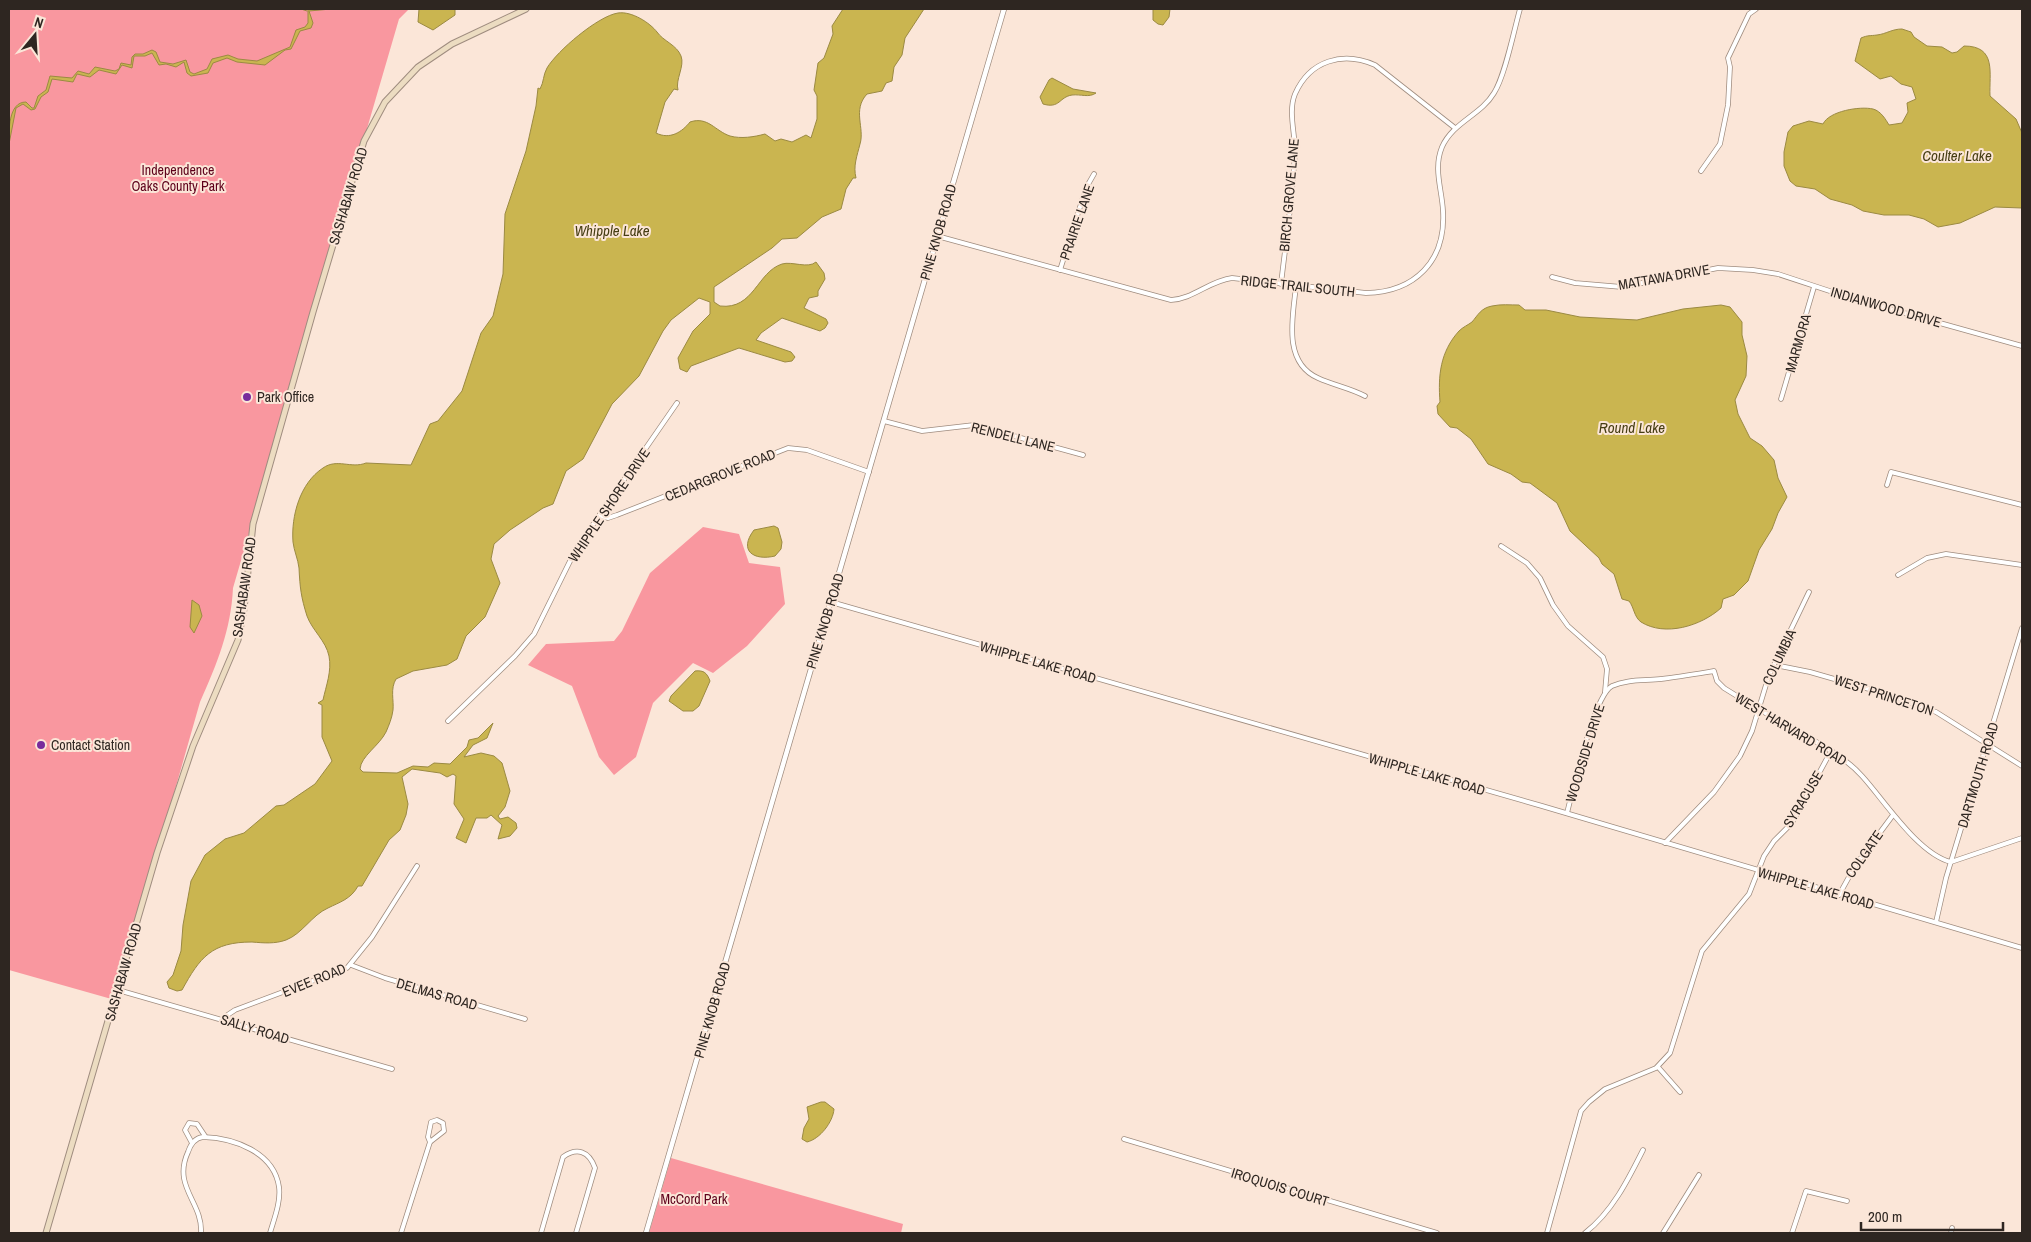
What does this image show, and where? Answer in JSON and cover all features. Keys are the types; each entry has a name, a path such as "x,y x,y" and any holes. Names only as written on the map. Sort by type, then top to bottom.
{"main road":[{"name":"SASHABAW ROAD","path":"46,1233 187,764 238,640 243,617 253,524 315,303 367,135 389,97 422,64 452,44 526,9"}],"street":[{"name":"PINE KNOB ROAD","path":"646,1233 1004,9"},
{"name":"RIDGE TRAIL SOUTH","path":"937,236 1171,300 1188,297 1210,284 1225,279 1345,292 1382,293 1402,287 1419,276 1433,260 1443,236 1443,208 1438,171 1442,147 1455,128 1494,93 1520,9"},
{"path":"1701,171 1720,144 1728,105 1730,67 1728,58 1749,14 1756,9"},
{"name":"BIRCH GROVE LANE","path":"1281,284 1294,151 1292,103 1299,87 1314,70 1340,58 1366,61 1375,65 1455,128"},
{"name":"PRAIRIE LANE","path":"1060,270 1086,188 1094,174"},
{"name":"MATTAWA DRIVE","path":"1552,277 1575,283 1622,287 1718,268 1750,269"},
{"name":"INDIANWOOD DRIVE","path":"1750,269 1778,274 1814,287 2022,346"},
{"path":"1296,286 1291,330 1297,358 1316,377 1349,387 1365,396"},
{"name":"MARMORA","path":"1781,399 1814,287"},
{"name":"WHIPPLE SHORE DRIVE","path":"448,721 515,656 534,634 576,549 677,402"},
{"name":"RENDELL LANE","path":"884,421 931,431 974,425 1083,455"},
{"name":"CEDARGROVE ROAD","path":"600,516 608,518 617,515 788,448 807,450 869,472"},
{"path":"1887,485 1892,472 2022,505"},
{"name":"WOODSIDE DRIVE","path":"1501,546 1527,563 1540,578 1552,605 1564,621 1603,657 1607,670 1604,692 1593,719 1567,814"},
{"path":"1898,575 1927,558 1946,554 2022,565"},
{"name":"COLUMBIA","path":"1665,843 1714,792 1732,769 1747,742 1773,669 1809,592"},
{"name":"WHIPPLE LAKE ROAD","path":"831,602 1567,814 2022,948"},
{"name":"DARTMOUTH ROAD","path":"1936,922 1951,862 2022,628"},
{"name":"WEST PRINCETON","path":"1773,669 1780,666 1810,672 1890,695 1936,712 2022,766"},
{"name":"WEST HARVARD ROAD","path":"1604,692 1614,685 1625,682 1714,672 1717,681 1724,688 1831,751 1862,776 1893,814 1923,845 1951,862"},
{"name":"SYRACUSE","path":"1658,1067 1674,1046 1702,951 1749,894 1760,872 1767,851 1792,823 1831,751"},
{"name":"COLGATE","path":"1839,894 1855,866 1893,814"},
{"path":"1951,862 2022,838"},
{"name":"EVEE ROAD","path":"224,1020 226,1016 235,1010 351,965 372,937 416,866"},
{"name":"DELMAS ROAD","path":"351,965 402,984 525,1019"},
{"name":"SALLY ROAD","path":"118,990 392,1069"},
{"path":"1547,1233 1581,1111 1589,1102 1605,1089 1658,1067 1680,1092"},
{"path":"401,1233 430,1142 444,1131 443,1123 437,1120 431,1122 428,1137 430,1142"},
{"path":"192,1143 185,1130 189,1123 197,1124 206,1137"},
{"path":"201,1233 200,1218 190,1199 183,1175 186,1157 192,1143 196,1138 206,1137 248,1148 270,1164 279,1188 277,1207 270,1233"},
{"name":"IROQUOIS COURT","path":"1124,1138 1436,1233"},
{"path":"1585,1233 1595,1226 1616,1199 1643,1150"},
{"path":"541,1233 563,1157 572,1151 583,1152 592,1159 595,1168 576,1233"},
{"path":"1663,1233 1699,1175"},
{"path":"1792,1233 1806,1191 1847,1202"}],"green space":[{"name":"Independence Oaks County Park","path":"9,9 409,9 399,19 233,588 226,633 200,702 115,1000 9,970"},
{"path":"703,527 739,534 749,563 780,567 785,604 747,646 713,673 693,663 653,703 636,757 614,775 599,757 572,686 528,665 546,644 614,641 622,631 650,573"},
{"name":"McCord Park","path":"671,1158 903,1224 901,1233 649,1233"}],"water":[{"path":"308,9 331,9 309,11 313,23 311,28 300,31 291,49 285,50 265,65 237,62 227,58 213,63 208,73 191,76 187,73 184,62 176,67 166,64 159,65 152,53 145,56 134,56 132,68 122,65 116,74 99,70 90,77 77,74 73,82 52,79 48,92 41,97 35,109 31,110 23,104 16,108 9,144 11,118 16,107 20,103 26,102 34,108 38,96 46,90 50,76 72,78 78,71 89,74 95,67 115,71 119,69 121,63 131,65 132,57 135,54 143,54 152,50 156,52 160,62 173,64 186,60 190,72 194,74 207,69 212,59 228,55 238,59 257,61 290,47 296,30 305,27 308,23"},
{"path":"419,9 455,9 455,15 433,30 418,22"},
{"name":"Whipple Lake","path":"843,9 924,9 905,38 902,55 894,67 892,81 886,83 882,91 867,94 860,106 861,138 855,165 856,178 853,178 846,189 841,209 822,217 797,238 782,239 772,248 714,287 714,302 720,306 731,306 748,297 774,268 786,263 809,265 816,262 824,273 825,279 818,291 818,296 809,298 804,308 826,319 828,323 825,328 820,331 782,318 761,333 756,340 791,352 795,357 792,361 785,362 739,348 691,366 687,372 680,369 678,358 693,331 710,314 710,302 699,298 671,320 639,376 612,404 583,459 566,471 553,504 543,508 510,530 494,544 491,559 500,583 485,617 466,636 457,659 447,665 413,671 396,679 393,691 393,713 386,732 361,764 360,769 363,772 397,773 413,766 428,767 434,763 450,764 467,747 469,740 478,738 493,723 487,738 473,745 464,757 481,753 494,756 502,763 510,791 505,807 498,816 500,819 508,817 516,823 517,828 510,836 498,839 502,825 491,815 487,818 476,818 466,843 456,838 464,819 454,804 456,776 453,774 447,777 440,773 412,769 402,777 408,804 400,830 389,840 362,886 358,886 345,900 322,911 286,940 274,943 238,943 217,948 202,960 182,990 177,991 169,988 167,982 173,975 181,951 183,925 191,881 205,855 225,839 244,833 276,806 284,805 315,784 332,761 322,737 322,705 318,703 323,700 327,684 330,667 329,656 325,645 307,616 302,598 293,542 296,511 303,491 315,474 328,465 360,465 366,463 411,465 430,424 438,421 462,391 481,333 493,316 503,274 505,214 526,151 538,88 540,89 547,68 569,44 589,27 600,20 618,13 629,14 640,18 650,25 679,52 682,60 677,86 678,90 674,89 665,102 656,133 666,136 675,134 690,122 702,121 730,136 748,137 765,134 775,141 781,139 792,142 806,135 811,138 817,119 817,96 814,90 818,63 824,58 833,34 832,26"},
{"path":"1153,9 1170,9 1169,17 1163,25 1153,20"},
{"name":"Coulter Lake","path":"1902,29 1911,32 1914,37 1927,46 1942,47 1952,53 1957,52 1964,46 1975,47 1986,56 1990,70 1990,96 2016,119 2022,133 2022,208 1995,207 1960,223 1938,227 1924,219 1909,215 1884,215 1863,211 1852,205 1830,199 1815,189 1796,186 1790,181 1784,166 1784,152 1788,132 1793,126 1809,121 1823,124 1832,116 1845,110 1861,108 1876,110 1889,125 1902,123 1908,112 1907,103 1916,99 1912,87 1901,84 1891,76 1880,79 1855,61 1861,38"},
{"path":"1052,78 1073,89 1096,93 1085,96 1068,96 1053,105 1043,104 1040,97"},
{"name":"Round Lake","path":"1499,305 1519,305 1525,310 1546,310 1580,317 1637,320 1683,309 1721,305 1730,307 1742,322 1742,335 1747,356 1746,376 1735,400 1738,414 1750,438 1762,446 1774,460 1778,478 1787,497 1772,529 1759,550 1748,581 1734,595 1723,599 1721,608 1713,614 1693,624 1672,629 1661,629 1641,622 1629,601 1622,599 1614,574 1570,531 1557,503 1530,483 1522,482 1511,474 1488,464 1471,439 1457,428 1450,427 1438,414 1440,374 1444,356 1453,339 1462,328 1472,322 1485,308"},
{"path":"774,526 778,528 782,542 781,549 775,556 755,556 748,549 749,537 754,530"},
{"path":"192,600 199,605 202,616 194,633 190,627"},
{"path":"695,671 705,673 710,681 699,706 693,711 683,711 669,701 671,696"},
{"path":"825,1102 834,1109 833,1114 821,1134 807,1142 802,1139 804,1128 809,1119 807,1107"}],"waterway":[{"path":"301,9 307,11"}],"place":[{"name":"Park Office","path":"247,397"},
{"name":"Contact Station","path":"41,745"}]}
